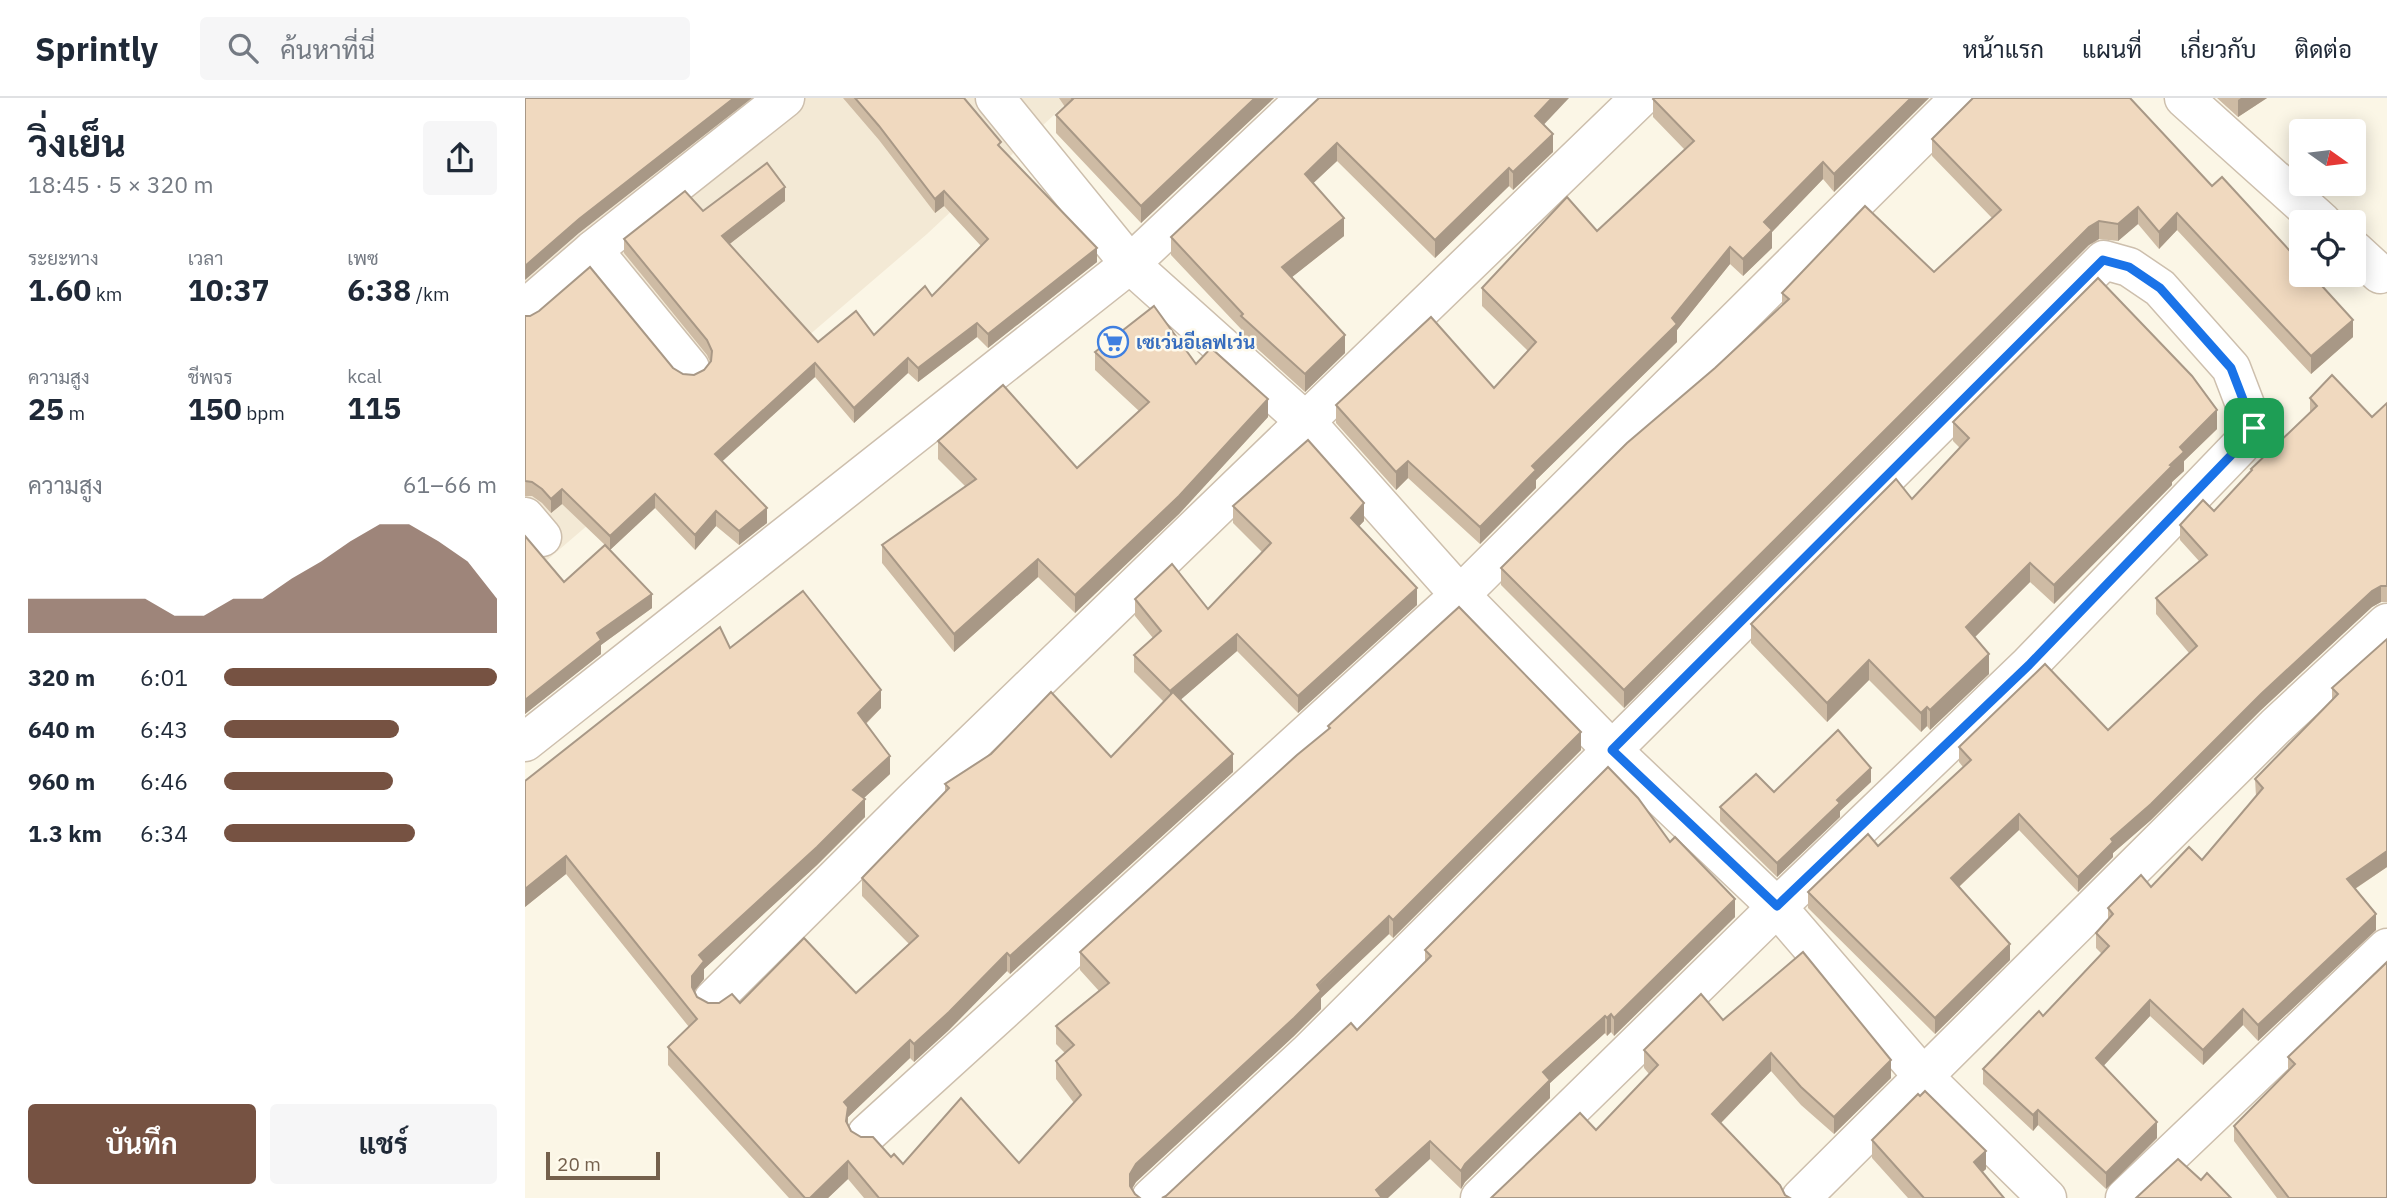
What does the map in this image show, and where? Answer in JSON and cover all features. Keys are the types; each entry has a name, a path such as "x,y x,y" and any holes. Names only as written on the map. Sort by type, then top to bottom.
{"street":[{"path":"525,309 593,250 785,98"},
{"path":"995,98 1130,264 1305,421 1460,595 1612,750 1777,906 1922,1076 2047,1198"},
{"path":"525,742 1130,264 1306,98"},
{"path":"713,1000 913,801 1640,98"},
{"path":"867,1134 1460,595 1960,98"},
{"path":"2184,98 2309,210"},
{"path":"593,250 691,369"},
{"path":"1150,1198 1309,1052 2103,260 2129,267 2160,288 2231,368 2254,428 2029,665 1777,906 1480,1198"},
{"path":"1801,1198 2276,726 2387,623"},
{"path":"2125,1198 2387,948"}],"shaded area":[{"path":"525,98 1072,98 927,234 525,579"}],"building":[{"path":"525,98 734,98 579,219 525,266"},
{"path":"855,98 964,98 1001,142 998,145 1097,248 988,334 977,323 918,368 908,358 854,408 815,363 715,454 767,508 739,531 716,511 695,535 655,494 610,536 562,489 551,499 532,482 525,481 525,316 539,311 590,267 673,368 683,374 694,375 704,370 711,361 712,351 707,340 624,239 685,191 703,211 767,163 785,187 722,236 818,342 856,311 874,335 925,286 932,296 988,239 944,191 935,199"},
{"path":"1072,98 1255,98 1141,206 1056,115"},
{"path":"1319,98 1552,98 1535,116 1553,134 1513,172 1509,168 1435,240 1337,143 1305,174 1344,218 1282,267 1345,335 1305,374 1241,316 1243,314 1171,237"},
{"path":"1654,98 1911,98 1834,174 1823,162 1764,222 1772,230 1743,259 1730,247 1672,318 1677,324 1532,466 1536,470 1480,527 1408,461 1396,472 1336,405 1431,317 1494,388 1536,342 1482,288 1567,197 1597,231 1694,141"},
{"path":"1973,98 2130,98 2212,186 2222,177 2289,250 2289,287 2323,287 2353,320 2311,356 2177,213 2159,232 2138,207 2118,224 2099,221 2089,227 1624,690 1501,568 1627,443 1715,368 1789,299 1782,293 1865,206 1934,272 2001,210 1932,139"},
{"path":"2098,278 2192,376 2217,410 2180,447 2184,452 2170,465 2172,466 2054,585 2030,563 1966,627 1989,654 1930,710 1927,707 1921,713 1869,660 1827,703 1751,624 1896,479 1912,499 1969,438 1953,422"},
{"path":"1154,306 1196,364 1211,348 1268,399 1179,496 1075,595 1038,559 954,634 882,545 976,479 938,441 1003,385 1077,468 1149,402 1095,352"},
{"path":"2332,375 2372,417 2387,403 2387,586 2372,591 2261,694 2151,804 2111,839 2113,842 2078,877 2019,814 1951,878 2010,944 1935,1018 1808,892 1868,834 1878,846 1971,760 1959,747 2045,664 2108,730 2197,646 2156,598 2207,555 2180,525 2203,500 2214,511 2251,469 2317,406 2310,398"},
{"path":"1308,440 1364,503 1351,518 1417,588 1298,696 1237,634 1170,691 1134,655 1161,631 1135,599 1172,564 1208,609 1271,543 1233,506"},
{"path":"525,536 564,582 605,545 652,594 597,633 601,640 525,700"},
{"path":"803,591 881,690 858,713 890,756 853,790 865,799 817,847 699,955 704,961 692,976 692,987 697,997 708,1003 719,1003 732,994 740,1003 804,938 856,993 918,936 862,878 949,788 945,784 991,754 1051,692 1111,757 1173,692 1233,754 1010,956 1007,953 914,1044 910,1040 844,1102 848,1107 846,1121 851,1131 861,1137 873,1137 891,1157 894,1154 903,1164 961,1098 1019,1163 1081,1095 1056,1061 1074,1045 1056,1026 1109,983 1080,952 1330,728 1328,726 1459,607 1581,732 1393,920 1389,916 1317,985 1321,991 1294,1018 1136,1164 1130,1174 1130,1186 1140,1198 879,1198 848,1161 810,1198 805,1198 668,1047 697,1019 566,856 525,889 525,781 720,627 730,648"},
{"path":"2387,639 2387,851 2347,879 2376,914 2258,1025 2243,1009 2203,1050 2150,1000 2096,1058 2157,1122 2106,1173 2038,1110 2033,1115 1983,1069 2039,1011 2043,1016 2109,946 2096,933 2113,914 2108,908 2141,875 2151,887 2189,847 2202,860 2263,788 2255,779 2338,694 2332,688"},
{"path":"1838,730 1871,768 1837,800 1840,803 1777,863 1720,807 1756,774 1774,792"},
{"path":"1608,767 1638,798 1670,842 1675,837 1735,899 1614,1018 1611,1014 1607,1018 1605,1016 1543,1072 1550,1080 1461,1171 1430,1141 1376,1190 1382,1198 1162,1198 1351,1023 1357,1030 1431,956 1425,950"},
{"path":"1803,952 1891,1060 1834,1117 1801,1087 1771,1053 1712,1114 1790,1198 1491,1198 1580,1113 1596,1130 1658,1065 1644,1050 1701,994 1723,1020"},
{"path":"2387,962 2387,1198 2289,1198 2234,1126 2295,1064 2288,1057"},
{"path":"1925,1091 1986,1151 1974,1162 2004,1198 1924,1198 1872,1140 1918,1094 1920,1096"},
{"path":"2178,1159 2201,1180 2207,1173 2231,1198 2136,1198"}],"place":[{"name":"เซเว่นอีเลฟเว่น","path":"1113,342"}],"route":[{"path":"2103,260 2129,267 2160,288 2231,368 2254,428 2240,446 2029,665 1777,906 1612,750 2103,260"}]}
